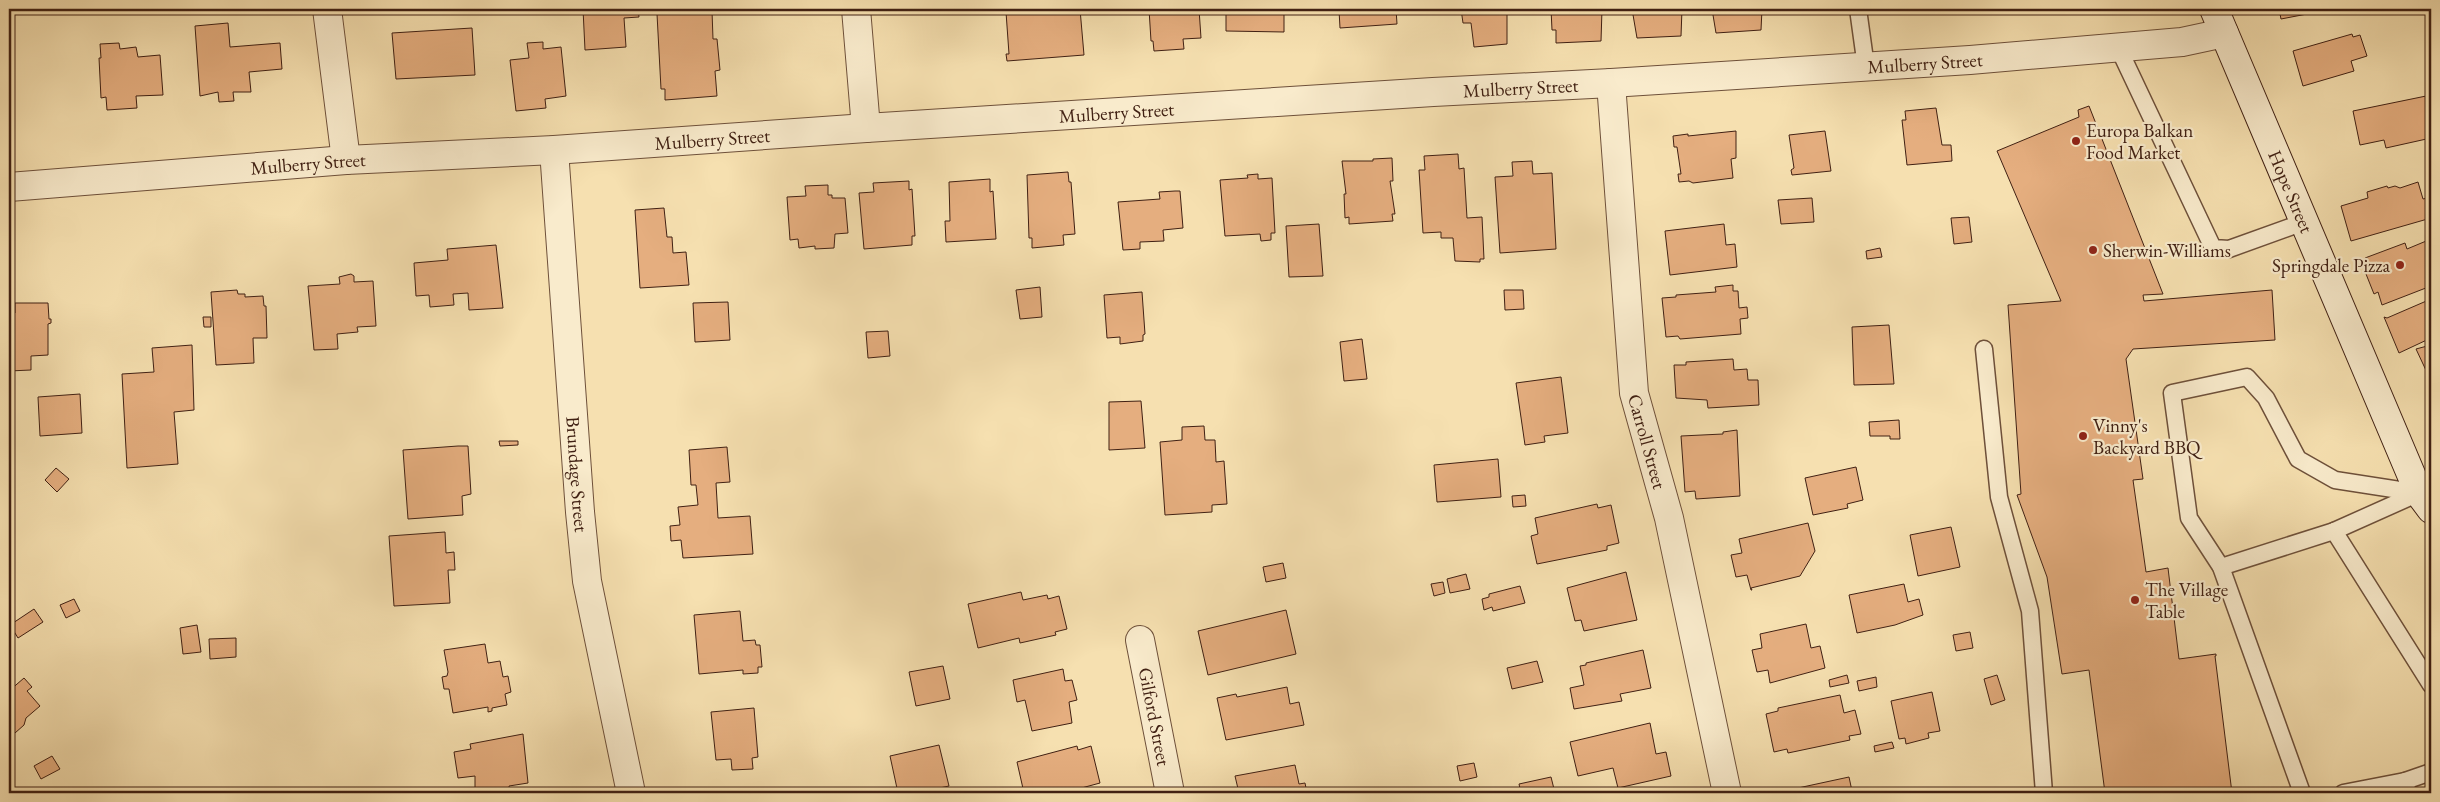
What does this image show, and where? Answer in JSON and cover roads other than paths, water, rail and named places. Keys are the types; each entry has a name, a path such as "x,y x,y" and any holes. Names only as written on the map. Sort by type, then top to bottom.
{"street":[{"path":"327,9 346,160"},
{"path":"856,9 866,128"},
{"name":"Mulberry Street","path":"9,187 346,160 554,150 866,128 1433,92 1611,84 1866,66 2182,42 2219,21"},
{"name":"Hope Street","path":"2219,21 2304,222 2427,498"},
{"name":"Carroll Street","path":"1611,84 1634,393 1669,518 1728,793"},
{"name":"Brundage Street","path":"554,150 580,512 587,581 631,793"},
{"name":"Gilford Street","path":"1140,640 1170,793"}],"lane":[{"path":"1858,9 1866,66"},
{"path":"2118,47 2213,248 2229,249 2304,222"},
{"path":"1984,350 1999,497 2030,611 2044,793"},
{"path":"2302,793 2221,567 2189,518 2172,393 2247,377 2266,398 2298,460 2334,480 2427,498"},
{"path":"2221,567 2334,531 2427,498"},
{"path":"2334,531 2431,685"},
{"path":"2343,793 2406,787 2431,772"}],"place":[{"name":"Europa Balkan Food Market","path":"2076,141"},
{"name":"Sherwin-Williams","path":"2093,250"},
{"name":"Springdale Pizza","path":"2400,265"},
{"name":"Vinny's Backyard BBQ","path":"2083,436"},
{"name":"The Village Table","path":"2135,600"}]}
